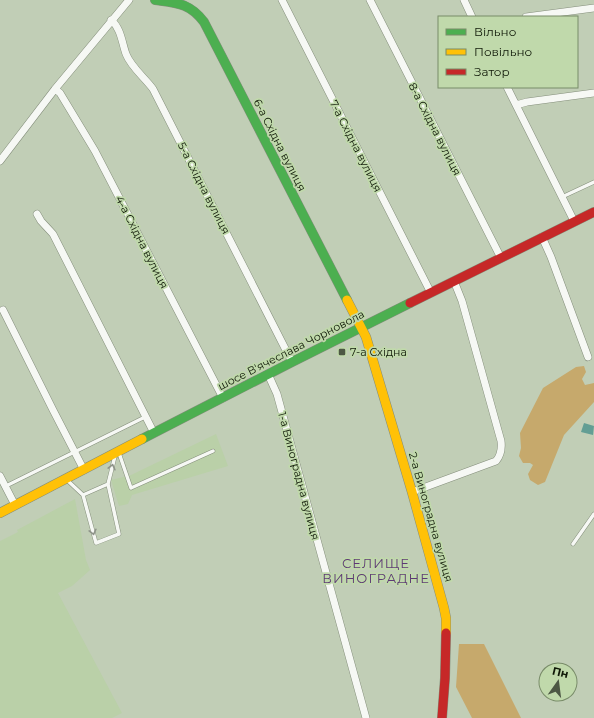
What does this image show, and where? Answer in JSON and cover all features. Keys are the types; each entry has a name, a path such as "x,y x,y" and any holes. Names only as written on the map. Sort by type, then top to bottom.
{"street":[{"path":"0,161 55,89 129,0"},
{"name":"6-а Східна вулиця","path":"155,0 178,3 198,12 361,328"},
{"name":"7-а Східна вулиця","path":"282,0 431,293"},
{"name":"8-а Східна вулиця","path":"370,0 501,258"},
{"path":"464,0 472,16"},
{"path":"534,16 594,8"},
{"name":"5-а Східна вулиця","path":"112,20 117,26 130,62 153,89 292,362"},
{"path":"508,88 574,221"},
{"name":"4-а Східна вулиця","path":"55,89 60,93 95,151 224,398"},
{"path":"516,105 594,92"},
{"name":"шосе В'ячеслава Чорновола","path":"0,513 268,374 594,212"},
{"path":"37,214 41,221 53,234 154,433"},
{"path":"542,237 551,256 588,357"},
{"path":"412,492 496,461 502,447 462,300 454,281"},
{"path":"2,310 84,470"},
{"name":"2-а Виноградна вулиця","path":"361,328 370,346 444,608 446,618 445,678 442,718"},
{"name":"1-а Виноградна вулиця","path":"268,374 277,394 366,718"},
{"path":"0,476 15,505"}],"lane":[{"path":"562,197 594,182"},
{"path":"6,486 145,417"},
{"path":"117,452 131,488 213,451"},
{"path":"66,479 84,495 96,543 119,534 108,484 117,452"},
{"path":"84,495 108,484"},
{"path":"573,544 594,514"}],"shaded area":[{"path":"584,366 586,372 582,379 585,385 594,383 594,402 564,435 545,482 538,485 530,480 528,474 533,465 530,463 523,463 519,456 521,448 520,433 543,388 576,367"},
{"path":"216,434 228,466 132,495 128,504 119,506 111,480 131,475"},
{"path":"75,499 86,560 90,570 72,586 58,593 122,713 112,718 0,718 0,541 18,532 17,530"},
{"path":"459,644 484,644 521,718 472,718 456,687"}],"water":[{"path":"584,423 594,426 593,435 581,432"}],"traffic: fast":[{"path":"155,0 176,3 188,7 204,22 347,300"},
{"path":"142,439 410,303"}],"traffic: slow":[{"path":"347,300 366,337 412,492 444,608 446,633"},
{"path":"0,513 142,439"}],"traffic: jam":[{"path":"410,303 594,212"},
{"path":"442,718 446,633"}],"place":[{"name":"7-а Східна","path":"342,352"}],"district":[{"name":"СЕЛИЩЕ ВИНОГРАДНЕ","path":"376,570"}]}
